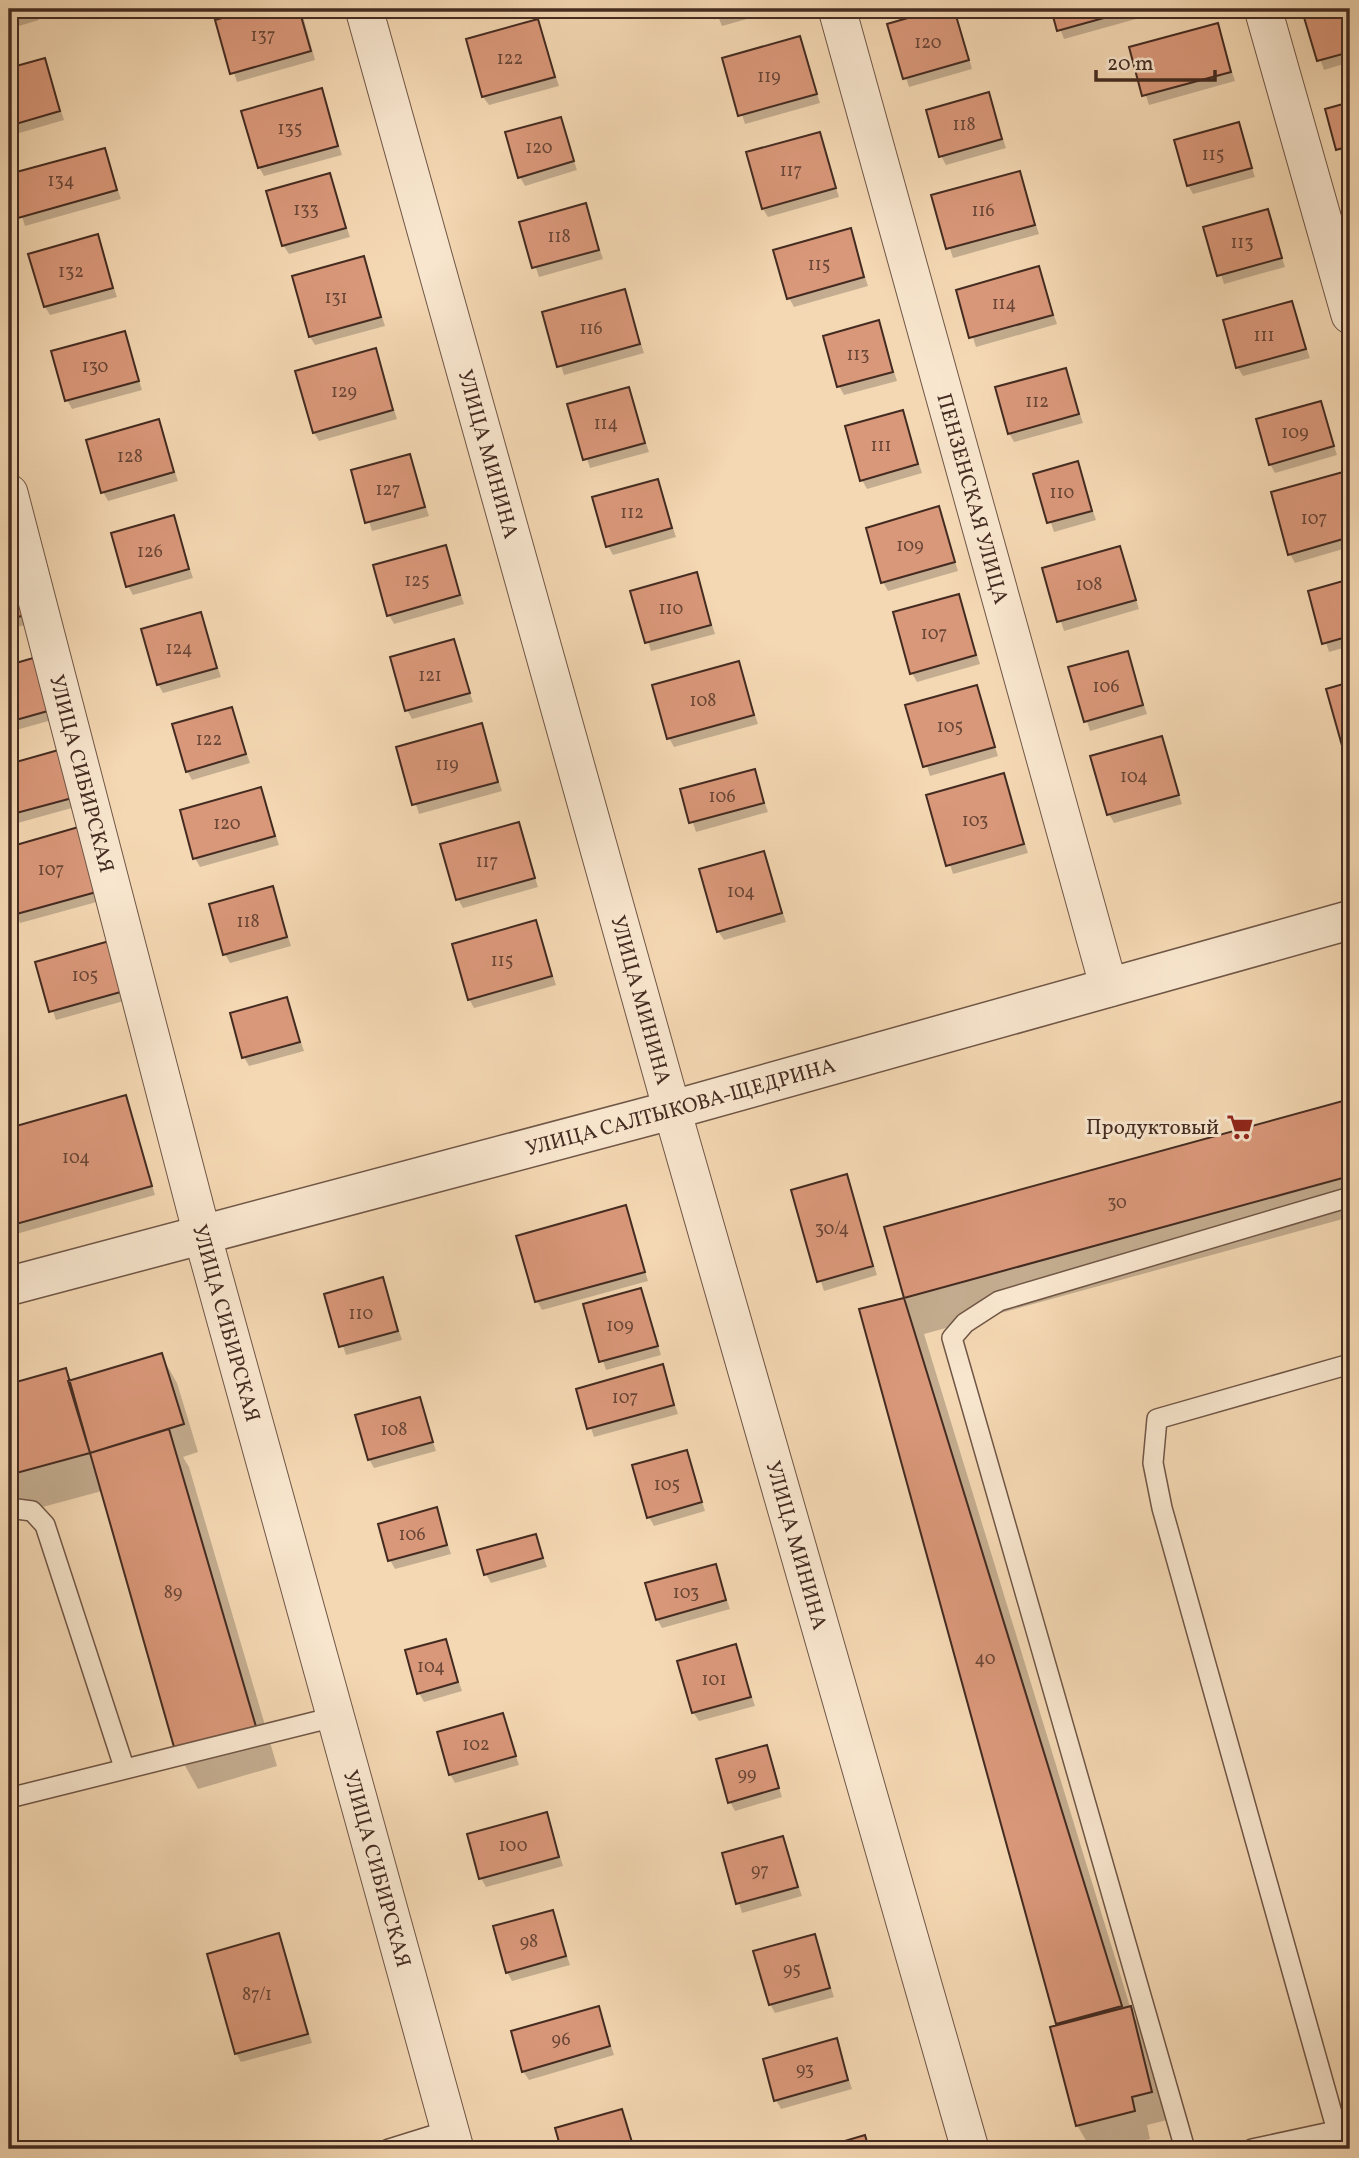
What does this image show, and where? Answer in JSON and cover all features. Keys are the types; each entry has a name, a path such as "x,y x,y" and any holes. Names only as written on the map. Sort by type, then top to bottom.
{"street":[{"name":"УЛИЦА МИНИНА","path":"365,9 672,1110 970,2149"},
{"name":"ПЕНЗЕНСКАЯ УЛИЦА","path":"837,9 1109,988"},
{"path":"1263,9 1350,315"},
{"name":"УЛИЦА СИБИРСКАЯ","path":"9,493 202,1234 452,2139"},
{"name":"УЛИЦА САЛТЫКОВА-ЩЕДРИНА","path":"9,1286 672,1110 1350,920"}],"lane":[{"path":"1185,2149 952,1338 965,1322 999,1301 1350,1197"},
{"path":"1252,2149 1344,2130 1162,1508 1153,1462 1157,1419 1350,1364"},
{"path":"9,1508 32,1511 45,1525 124,1767"},
{"path":"9,1798 124,1767 334,1717"},
{"path":"389,2149 452,2139"}],"building":[{"path":"9,9 35,9 36,11 9,19"},
{"path":"254,9 299,9 311,51 230,74 215,20"},
{"path":"713,9 748,9 715,18"},
{"path":"939,9 954,9 969,60 903,79 887,24"},
{"path":"1051,9 1136,9 1057,31"},
{"path":"1321,9 1350,9 1350,52 1317,61 1303,14"},
{"path":"538,19 555,77 482,97 466,39"},
{"path":"1218,23 1231,72 1142,96 1129,47"},
{"path":"800,36 817,94 738,116 722,58"},
{"path":"45,58 60,111 9,126 9,68"},
{"path":"322,88 338,146 258,168 241,111"},
{"path":"989,92 1002,139 939,157 926,110"},
{"path":"1350,102 1350,146 1336,150 1325,109"},
{"path":"561,117 574,161 518,178 505,132"},
{"path":"1239,122 1252,168 1187,186 1174,140"},
{"path":"820,132 836,188 762,209 746,152"},
{"path":"105,148 117,190 18,218 9,174"},
{"path":"1020,171 1035,225 946,249 931,195"},
{"path":"330,173 346,228 282,246 266,191"},
{"path":"586,203 599,250 532,268 519,222"},
{"path":"1268,209 1282,258 1217,276 1203,227"},
{"path":"851,228 864,277 787,299 773,250"},
{"path":"98,234 113,288 44,307 28,254"},
{"path":"364,256 381,317 309,337 292,276"},
{"path":"1039,266 1053,315 969,338 956,290"},
{"path":"625,289 640,344 557,367 542,312"},
{"path":"1292,301 1306,349 1236,368 1223,320"},
{"path":"879,320 893,372 837,387 823,336"},
{"path":"125,331 139,381 65,401 51,351"},
{"path":"376,348 393,410 313,433 295,371"},
{"path":"1066,368 1079,414 1008,434 995,387"},
{"path":"629,387 645,443 583,460 567,404"},
{"path":"1321,401 1334,446 1269,465 1256,419"},
{"path":"903,410 918,464 860,481 845,426"},
{"path":"159,419 174,472 101,493 86,440"},
{"path":"410,454 425,507 365,523 351,470"},
{"path":"1078,461 1092,511 1047,523 1033,474"},
{"path":"1343,472 1350,499 1350,537 1288,555 1271,492"},
{"path":"658,479 672,528 606,547 592,497"},
{"path":"939,506 955,562 881,583 866,528"},
{"path":"174,515 189,569 126,587 111,533"},
{"path":"446,545 460,595 387,616 373,565"},
{"path":"1120,546 1136,600 1057,622 1042,568"},
{"path":"9,555 26,615 9,619"},
{"path":"697,572 711,625 645,643 630,591"},
{"path":"1350,579 1350,636 1322,644 1308,591"},
{"path":"959,594 976,655 910,674 893,612"},
{"path":"201,612 217,668 157,685 141,629"},
{"path":"454,639 470,693 405,711 390,657"},
{"path":"1128,651 1143,705 1084,722 1068,667"},
{"path":"40,656 55,709 9,722 9,665"},
{"path":"739,661 754,715 667,739 652,685"},
{"path":"1350,682 1350,747 1343,749 1326,689"},
{"path":"977,685 995,747 923,767 905,705"},
{"path":"232,707 246,754 186,772 172,724"},
{"path":"482,723 498,782 412,805 396,747"},
{"path":"1162,736 1179,795 1107,815 1090,756"},
{"path":"62,749 76,797 9,815 9,764"},
{"path":"755,769 764,803 689,823 680,789"},
{"path":"1004,773 1024,844 946,866 926,795"},
{"path":"261,787 275,836 193,859 180,810"},
{"path":"519,822 535,878 456,900 440,844"},
{"path":"82,826 100,891 13,915 9,899 9,847"},
{"path":"764,851 782,913 717,932 699,869"},
{"path":"273,886 287,937 223,955 209,904"},
{"path":"536,920 552,976 468,1000 452,944"},
{"path":"120,938 135,988 49,1012 35,962"},
{"path":"287,997 300,1042 242,1058 230,1013"},
{"path":"126,1095 152,1186 9,1226 9,1128"},
{"path":"1350,1099 1350,1176 904,1298 884,1227"},
{"path":"847,1174 873,1266 817,1282 791,1190"},
{"path":"626,1205 645,1272 535,1302 516,1236"},
{"path":"383,1277 398,1331 339,1347 324,1294"},
{"path":"641,1288 658,1346 599,1362 583,1304"},
{"path":"904,1298 1122,2006 1056,2024 859,1309"},
{"path":"162,1353 184,1424 90,1453 68,1381"},
{"path":"663,1364 674,1405 587,1429 576,1389"},
{"path":"66,1368 90,1453 9,1475 9,1384"},
{"path":"420,1397 433,1442 368,1460 355,1415"},
{"path":"169,1429 257,1730 176,1754 90,1453"},
{"path":"687,1450 702,1502 647,1518 632,1465"},
{"path":"437,1507 447,1545 388,1561 378,1524"},
{"path":"536,1534 543,1558 484,1575 477,1550"},
{"path":"716,1564 726,1600 656,1620 645,1583"},
{"path":"446,1639 458,1682 417,1694 405,1650"},
{"path":"736,1644 751,1697 692,1713 677,1661"},
{"path":"503,1713 516,1756 449,1775 437,1732"},
{"path":"767,1745 779,1788 728,1803 716,1759"},
{"path":"547,1812 559,1857 479,1879 467,1834"},
{"path":"783,1836 798,1887 736,1904 722,1853"},
{"path":"553,1910 566,1956 506,1973 493,1926"},
{"path":"279,1933 308,2034 235,2054 207,1954"},
{"path":"815,1934 830,1988 769,2005 753,1951"},
{"path":"599,2006 610,2046 522,2072 511,2031"},
{"path":"1131,2006 1152,2092 1132,2097 1135,2111 1076,2126 1050,2027"},
{"path":"837,2038 848,2080 774,2101 763,2059"},
{"path":"622,2109 634,2149 561,2149 555,2128"},
{"path":"865,2135 869,2149 824,2147"}],"place":[{"name":"Продуктовый","path":"1240,1127"}]}
